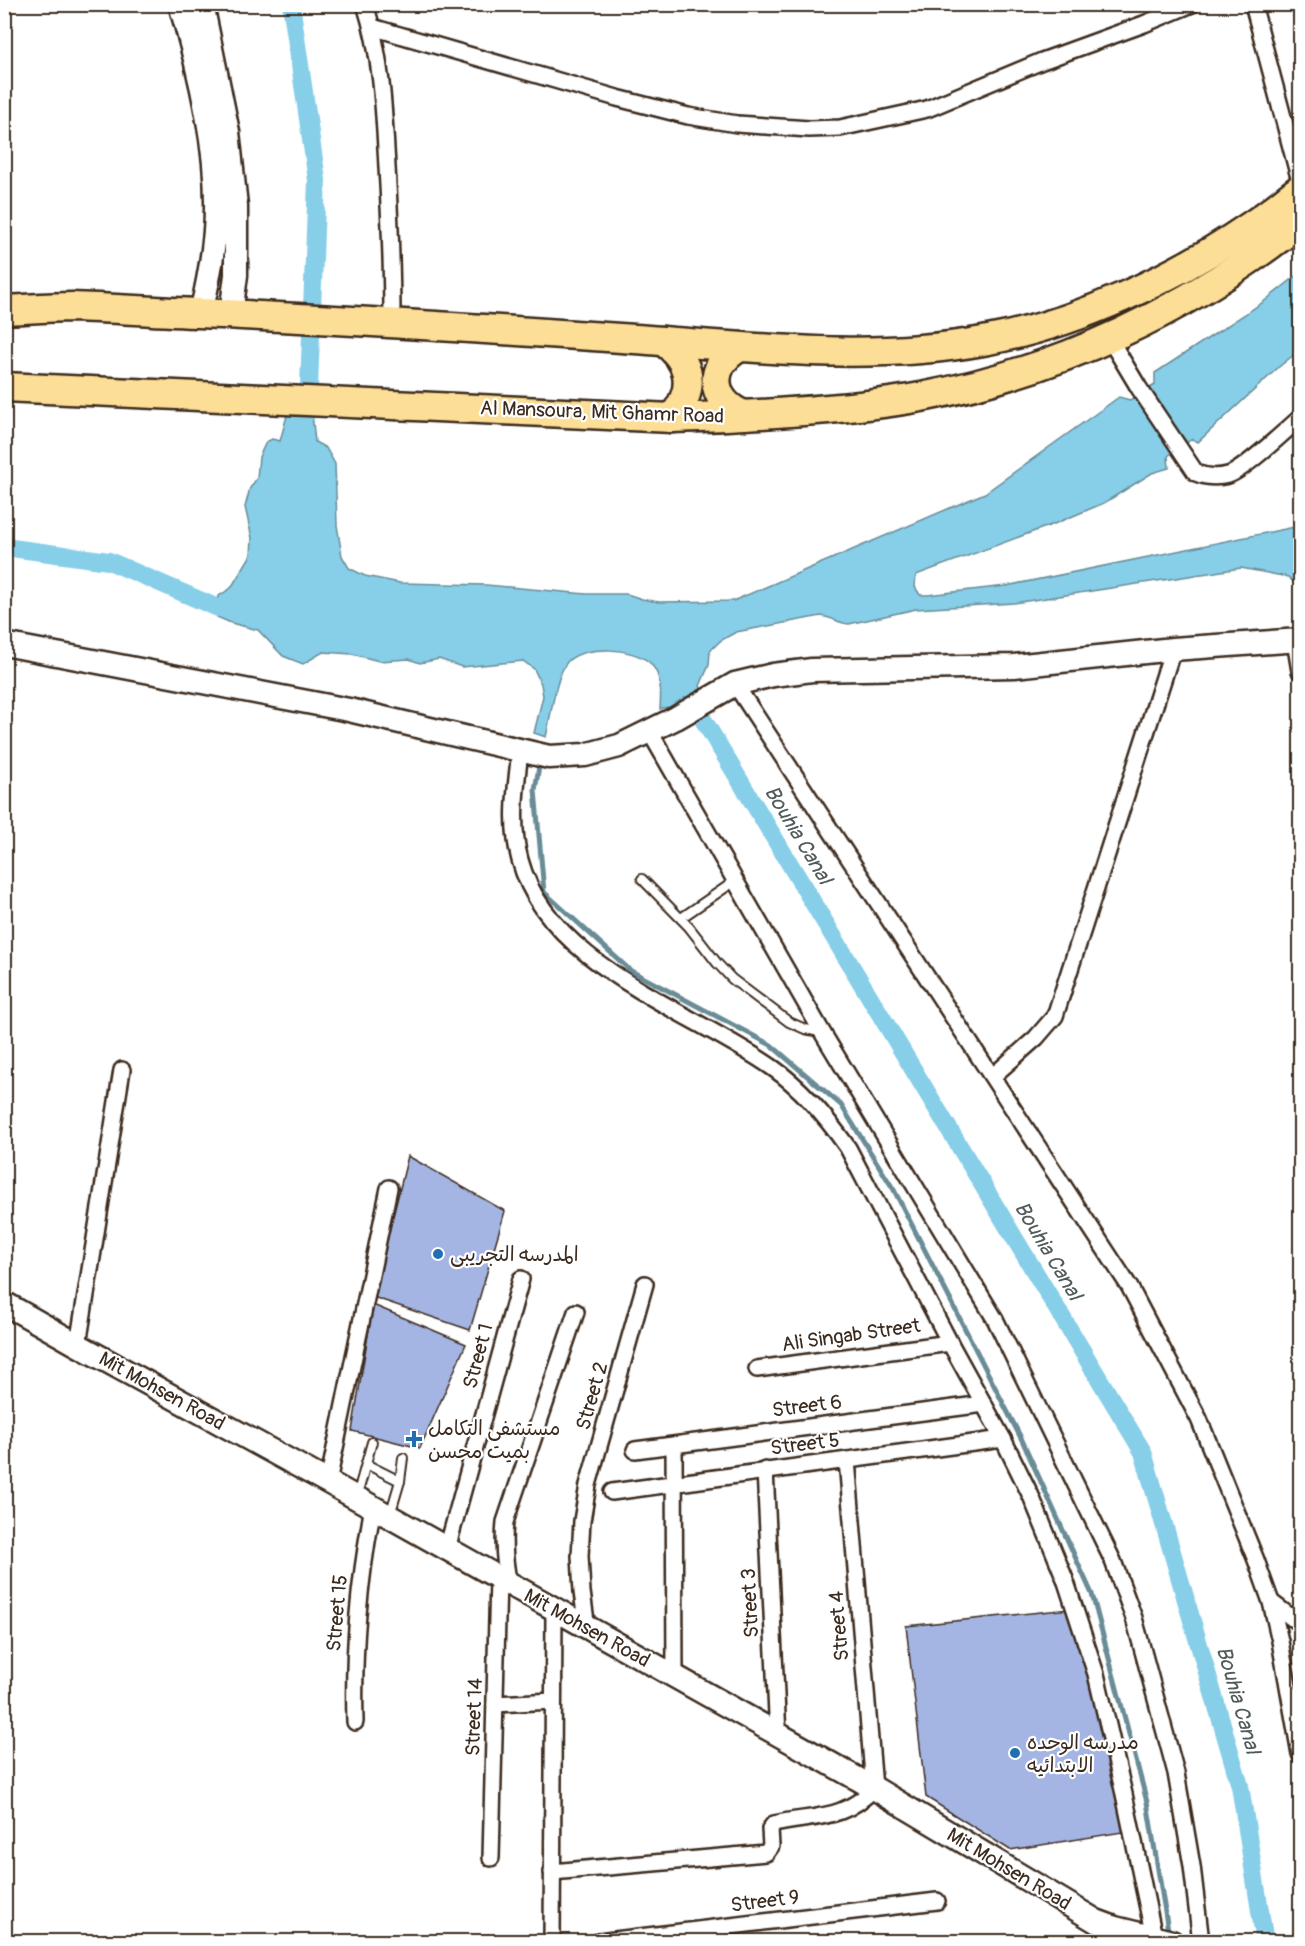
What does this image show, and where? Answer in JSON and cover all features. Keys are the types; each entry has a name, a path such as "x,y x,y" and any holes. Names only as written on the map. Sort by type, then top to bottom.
{"highway":[{"path":"4,310 70,307 240,314 822,352 931,349 985,341 1038,328 1091,311 1200,257 1253,225 1300,189"},
{"name":"Al Mansoura, Mit Ghamr Road","path":"4,387 672,418 871,405 969,387 1064,357 1109,338 1174,305 1237,268 1300,222"},
{"path":"663,341 681,358 688,383 681,408 672,418"},
{"path":"740,347 722,361 716,383 725,403 733,411 744,415"}],"main road":[{"path":"180,4 201,89 215,175 215,241 211,274 201,313"},
{"path":"202,4 228,132 237,206 236,274 240,314"},
{"path":"4,644 349,710 534,754 585,755 619,746 650,732 735,684 773,675 812,670 1014,666 1173,649 1298,640"},
{"name":"Mit Mohsen Road","path":"4,1303 874,1788 1096,1921 1160,1940"}],"street":[{"path":"365,4 380,63 385,124 391,253 380,322"},
{"path":"372,27 617,98 688,116 737,124 809,129 840,128 927,109 1042,61 1192,4"},
{"path":"1253,4 1300,181"},
{"path":"1109,338 1139,388 1196,473 1207,477 1229,475 1300,418"},
{"path":"1298,640 1300,671"},
{"path":"993,1076 1036,1038 1055,1016 1173,649"},
{"path":"735,684 1129,1286 1177,1376 1199,1419 1271,1602 1281,1641 1300,1754"},
{"path":"650,732 822,1032 995,1319 1113,1561 1134,1618 1176,1773 1192,1866 1201,1941"},
{"path":"534,754 514,806 514,831 528,884 544,912 561,932 589,957 760,1060 791,1083 828,1119 848,1148 1003,1439 1031,1496 1065,1580 1096,1674 1160,1940"},
{"path":"78,1345 122,1070"},
{"path":"328,1482 389,1188"},
{"name":"Street 1","path":"447,1549 521,1279"},
{"name":"Street 2","path":"587,1628 580,1556 588,1485 645,1284"},
{"name":"Street 14","path":"491,1858 495,1704 504,1581 505,1522 576,1312"},
{"name":"Ali Singab Street","path":"757,1369 950,1343"},
{"name":"Street 6","path":"635,1450 984,1404"},
{"name":"Street 5","path":"612,1492 1003,1439"},
{"path":"674,1445 675,1678"},
{"name":"Street 4","path":"847,1460 874,1788"},
{"name":"Street 3","path":"765,1470 777,1735"},
{"name":"Street 15","path":"355,1722 354,1668 357,1614 363,1561 373,1507"},
{"path":"1271,1602 1300,1624"},
{"path":"552,1941 554,1610"},
{"path":"1285,1672 1300,1686"},
{"path":"495,1704 554,1701"},
{"path":"552,1872 766,1852 771,1846 770,1829 772,1825 835,1814 856,1804 874,1788"},
{"name":"Street 9","path":"598,1941 937,1901"}],"lane":[{"path":"642,879 681,918 724,971 741,986 789,1022 805,1029 822,1032"},
{"path":"681,918 735,881"},
{"path":"372,1442 366,1464 373,1507"},
{"path":"373,1507 400,1481 403,1458"},
{"path":"366,1464 400,1481"}],"water":[{"path":"1300,273 1300,350 1198,442 1192,439 1168,456 1169,468 1152,473 1104,503 916,575 915,587 920,595 927,595 1006,586 1300,526 1300,601 1298,586 1288,577 1241,568 1014,603 916,609 849,624 821,616 736,632 720,641 710,651 709,665 700,686 702,690 669,710 667,707 660,709 659,680 655,669 644,658 622,651 586,652 568,661 564,667 557,686 546,737 534,733 543,696 541,684 534,669 523,661 462,667 439,659 420,663 409,659 379,661 352,654 323,652 303,664 283,656 258,630 217,617 219,596 231,588 251,555 252,538 245,507 250,488 257,478 259,457 266,442 272,439 280,441 288,412 312,413 315,442 326,448 335,464 337,525 342,556 349,568 365,576 400,583 486,585 586,594 627,594 659,602 733,601 985,493 1119,397 1130,400 1155,385 1155,373 1262,303"}],"building":[{"name":"المدرسه التجريبى","path":"408,1156 505,1211 470,1330 373,1297"},
{"path":"373,1305 466,1344 420,1448 352,1431"},
{"name":"مدرسه الوحده الابتدائيه","path":"1070,1609 1101,1709 1123,1832 1010,1850 926,1797 906,1626"}],"waterway":[{"path":"291,4 317,180 308,412"},
{"path":"4,547 109,561 218,608 241,609"},
{"name":"Bouhia Canal","path":"689,696 1143,1452 1240,1786 1265,1942"},
{"path":"540,761 535,790 544,892 631,971 771,1045 841,1105 894,1190 1022,1440 1092,1594 1147,1802 1169,1936"}],"place":[{"name":"المدرسه التجريبى","path":"438,1254"},
{"name":"مستشفى التكامل بميت محسن","path":"414,1439"},
{"name":"مدرسه الوحده الابتدائيه","path":"1015,1753"}]}
